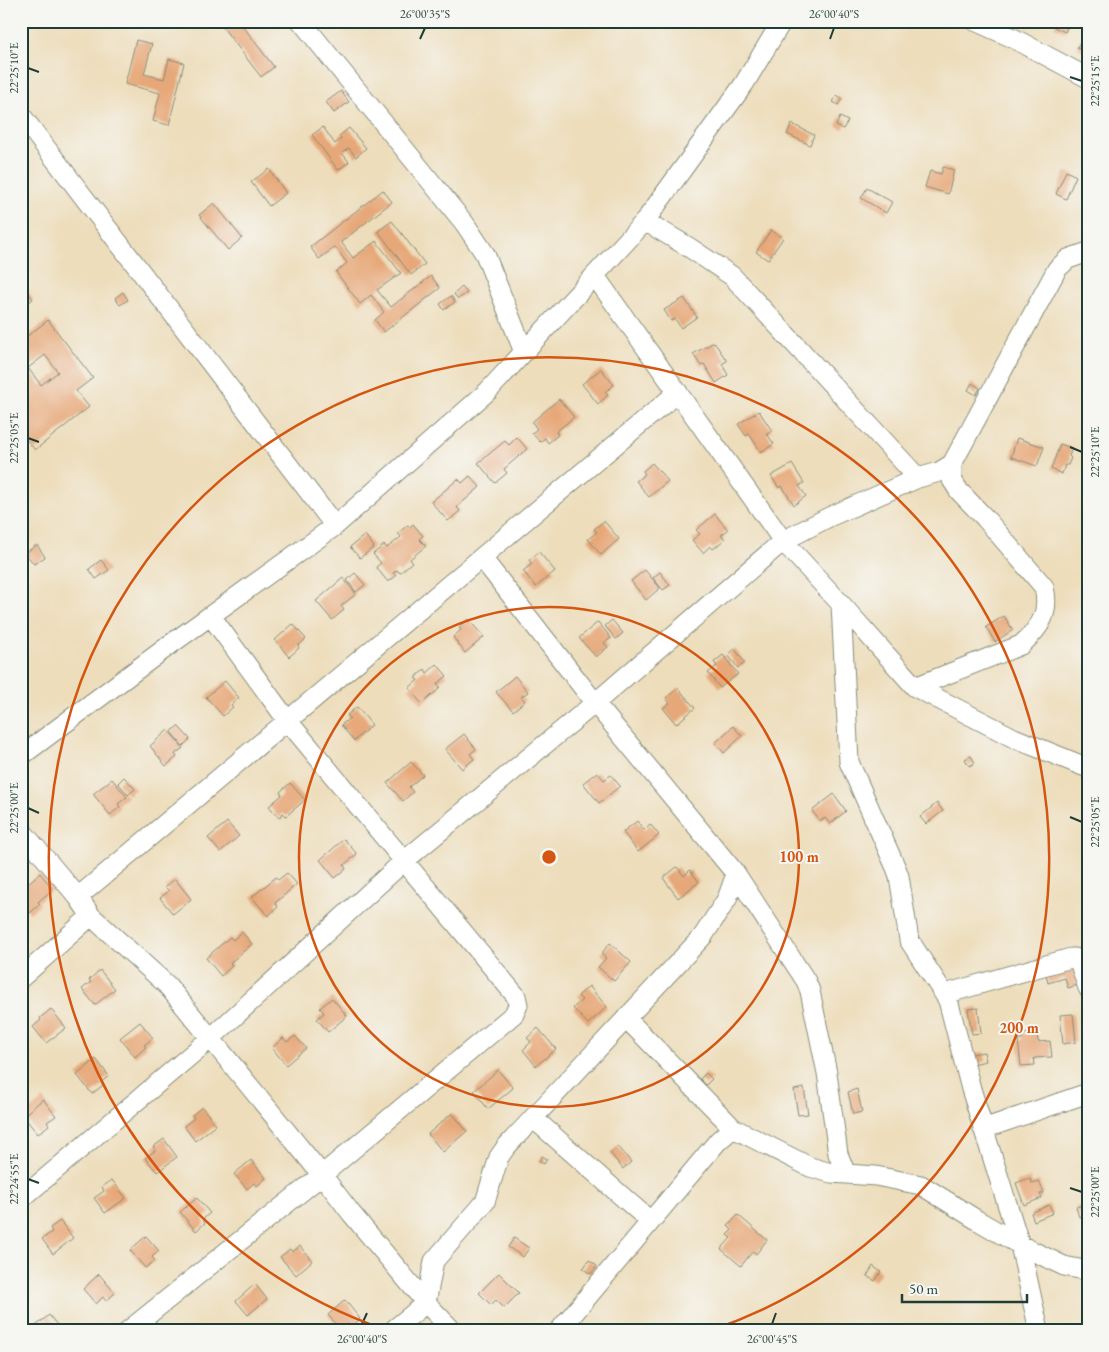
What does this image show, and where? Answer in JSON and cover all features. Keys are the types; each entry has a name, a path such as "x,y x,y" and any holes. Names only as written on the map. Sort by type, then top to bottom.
{"street":[{"path":"301,21 465,224 485,254 524,352"},
{"path":"21,756 171,644 335,526 488,391 645,221 744,84 782,21"},
{"path":"974,21 1013,38 1088,78"},
{"path":"21,115 335,526"},
{"path":"645,221 732,276 918,478"},
{"path":"915,686 1022,645 1034,634 1046,611 1047,601 1044,587 985,518 959,491 952,480 952,464 1057,269 1068,259 1088,252"},
{"path":"595,276 783,542 915,686 1014,738 1088,768"},
{"path":"78,897 678,392"},
{"path":"21,1199 211,1038 404,861 595,703 783,542 829,517 918,478 939,472 952,464"},
{"path":"482,558 595,703 736,874 808,986 827,1073 838,1154 846,1174"},
{"path":"841,604 849,762 899,876 909,940 948,1000 971,1090 1020,1245 1039,1331"},
{"path":"128,1331 322,1175 514,1014 518,1005 516,996 287,720 211,616"},
{"path":"21,830 78,897 91,916 167,984 426,1303 453,1331"},
{"path":"392,1331 426,1303 434,1261 485,1202 499,1157 703,936 726,899 736,874"},
{"path":"21,978 91,916"},
{"path":"945,994 1071,958 1080,961 1088,988"},
{"path":"626,1018 733,1128 810,1168 846,1174 876,1176 921,1185 1020,1245 1064,1266 1088,1269"},
{"path":"984,1129 1088,1093"},
{"path":"533,1118 650,1220"},
{"path":"559,1331 650,1220 718,1141 733,1128"}],"building":[{"path":"218,21 239,21 274,67 261,77"},
{"path":"1057,21 1070,21 1065,32 1054,27"},
{"path":"1088,25 1088,53 1077,48"},
{"path":"136,40 152,44 144,74 164,79 169,59 184,63 169,125 153,121 160,93 125,84"},
{"path":"341,91 349,102 334,113 326,102"},
{"path":"837,95 842,99 838,105 833,102"},
{"path":"840,117 848,121 843,129 836,126"},
{"path":"792,124 814,135 810,145 787,134"},
{"path":"323,127 335,144 341,139 339,136 349,128 366,148 356,157 349,148 342,153 349,162 338,170 312,135"},
{"path":"943,167 954,170 948,194 925,187 930,171 941,174"},
{"path":"269,169 286,193 269,206 251,182"},
{"path":"1066,171 1076,176 1066,199 1056,194"},
{"path":"867,188 892,202 886,213 861,198"},
{"path":"383,190 392,202 341,242 353,258 376,241 401,273 377,290 391,307 431,276 440,288 384,332 375,320 384,312 371,295 360,304 336,272 347,263 335,247 319,259 310,247"},
{"path":"214,203 242,238 228,250 199,215"},
{"path":"392,221 425,264 411,275 378,231"},
{"path":"771,230 783,238 768,260 756,252"},
{"path":"24,287 33,299 21,308 21,289"},
{"path":"462,287 467,293 458,299 454,294"},
{"path":"123,292 128,300 120,305 115,298"},
{"path":"451,296 455,302 444,310 440,304"},
{"path":"684,298 697,317 681,328 675,319 671,321 664,310"},
{"path":"48,320 93,378 76,391 89,407 35,450 21,433 21,341","holes":["45,355 58,372 41,385 28,368"]},
{"path":"714,342 727,361 722,364 728,375 716,383 704,364 701,366 693,354"},
{"path":"601,369 614,385 605,392 608,395 598,404 582,384"},
{"path":"972,383 980,388 976,395 968,390"},
{"path":"559,399 574,417 556,432 558,435 548,443 545,438 540,442 532,433 537,429 532,422"},
{"path":"759,411 772,431 767,434 774,444 761,452 749,434 746,436 738,424"},
{"path":"517,437 527,449 504,469 507,473 495,483 478,463 505,441 509,445"},
{"path":"1017,438 1044,447 1037,466 1011,457"},
{"path":"1060,444 1072,448 1069,456 1071,458 1068,465 1065,465 1062,474 1051,469"},
{"path":"652,463 668,481 649,497 636,481 645,474 643,471"},
{"path":"792,464 804,483 799,486 806,496 794,505 782,486 779,488 771,476"},
{"path":"470,476 480,487 457,507 460,511 448,521 431,502 458,479 462,483"},
{"path":"715,514 728,530 721,535 725,539 713,549 710,546 703,553 692,540 700,534 696,530"},
{"path":"604,521 619,539 601,555 588,539 597,532 594,529"},
{"path":"413,524 423,536 419,539 426,546 410,559 412,562 400,573 397,570 393,573 396,576 388,582 376,567 381,563 373,554 384,545 387,548 401,537 398,533 408,525 410,527"},
{"path":"365,535 374,547 360,558 350,547"},
{"path":"37,545 45,557 34,564 25,553"},
{"path":"539,552 555,571 536,587 523,571 532,564 529,560"},
{"path":"101,560 109,570 96,579 89,569"},
{"path":"645,570 660,588 646,600 631,581"},
{"path":"660,572 670,585 663,590 653,578"},
{"path":"355,573 365,585 356,592 347,580"},
{"path":"343,578 356,594 341,606 344,610 332,620 316,601"},
{"path":"1004,616 1013,630 995,642 986,627"},
{"path":"468,619 484,637 465,653 453,637 461,630 459,627"},
{"path":"612,620 623,633 616,639 605,626"},
{"path":"598,622 611,638 604,643 608,647 596,657 579,638"},
{"path":"293,624 306,639 289,657 275,640"},
{"path":"735,649 745,663 738,668 728,655"},
{"path":"723,655 738,674 720,688 708,673 717,666 714,662"},
{"path":"437,664 447,676 437,684 440,688 422,704 409,688 418,680 415,678 425,669 427,673"},
{"path":"515,676 528,692 521,697 525,701 513,711 496,692"},
{"path":"225,681 239,698 223,716 206,697"},
{"path":"678,688 695,708 676,724 663,708 670,703 666,698"},
{"path":"357,707 372,725 354,741 341,725 350,718 347,715"},
{"path":"178,726 190,739 183,746 171,732"},
{"path":"733,726 742,736 724,753 715,743"},
{"path":"168,730 183,748 175,754 177,757 166,766 150,746"},
{"path":"464,734 476,749 470,754 474,759 462,769 445,749"},
{"path":"971,756 975,763 969,766 965,759"},
{"path":"411,762 423,775 409,787 413,792 403,801 387,783"},
{"path":"597,772 604,780 611,775 620,786 599,803 583,783"},
{"path":"124,777 135,789 128,795 118,783"},
{"path":"112,779 127,797 118,804 120,807 110,815 93,794"},
{"path":"290,783 305,800 286,816 283,813 279,818 269,806 282,795 280,792"},
{"path":"834,794 846,811 830,824 825,818 820,821 812,811"},
{"path":"937,803 943,811 926,824 920,817"},
{"path":"637,821 644,830 650,824 659,835 638,852 623,832"},
{"path":"227,822 239,836 220,852 208,838"},
{"path":"344,839 357,854 344,865 346,869 335,878 320,860"},
{"path":"677,867 684,876 690,870 699,882 678,898 663,878"},
{"path":"40,873 53,889 38,902 40,904 30,913 21,902 21,889"},
{"path":"287,873 297,884 275,903 278,907 268,916 252,897 276,877 278,880"},
{"path":"175,879 191,899 173,914 160,898 169,891 165,887"},
{"path":"242,932 252,944 230,963 232,966 221,976 206,958 230,937 233,940"},
{"path":"610,943 631,962 614,981 598,967 606,958 601,954"},
{"path":"1073,966 1078,985 1068,988 1065,978 1048,983 1046,974"},
{"path":"100,970 115,989 95,1005 82,989 91,982 89,980"},
{"path":"589,986 607,1007 588,1024 573,1008 582,1000 578,996"},
{"path":"332,998 347,1016 328,1032 317,1019 324,1013 320,1008"},
{"path":"978,1008 981,1033 972,1034 968,1009"},
{"path":"51,1009 66,1028 46,1043 33,1027"},
{"path":"1073,1014 1076,1042 1063,1044 1060,1015"},
{"path":"140,1022 153,1038 144,1045 146,1047 135,1057 120,1038"},
{"path":"538,1028 556,1049 536,1066 523,1050 531,1042 527,1038"},
{"path":"1037,1033 1038,1042 1050,1041 1052,1057 1034,1058 1035,1065 1021,1066 1018,1040 1022,1040 1022,1034"},
{"path":"295,1036 306,1048 286,1065 272,1048 283,1038 287,1042"},
{"path":"984,1052 986,1061 973,1064 971,1054"},
{"path":"96,1059 109,1076 101,1082 103,1085 92,1094 77,1075"},
{"path":"498,1070 513,1088 488,1109 474,1091"},
{"path":"706,1073 712,1079 706,1085 700,1079"},
{"path":"804,1088 808,1114 798,1115 794,1090"},
{"path":"857,1089 862,1112 853,1114 848,1092"},
{"path":"43,1099 56,1116 47,1122 49,1125 38,1134 23,1116"},
{"path":"202,1107 216,1125 195,1141 184,1126 194,1118 192,1115"},
{"path":"452,1113 467,1131 443,1152 428,1134"},
{"path":"164,1139 177,1157 157,1172 145,1158 156,1150 153,1147"},
{"path":"618,1146 631,1162 623,1169 610,1153"},
{"path":"542,1156 547,1159 544,1164 539,1161"},
{"path":"251,1160 266,1178 257,1186 254,1183 247,1189 234,1174"},
{"path":"1030,1178 1032,1183 1039,1181 1044,1193 1040,1194 1042,1198 1024,1205 1016,1183"},
{"path":"112,1180 126,1198 105,1213 94,1198 104,1191 102,1187"},
{"path":"197,1198 210,1213 203,1219 205,1223 196,1231 180,1212"},
{"path":"1088,1204 1088,1215 1079,1217 1076,1207"},
{"path":"1049,1205 1053,1213 1034,1221 1031,1213"},
{"path":"738,1215 767,1240 756,1254 753,1251 741,1266 721,1249 731,1238 727,1235 732,1230 728,1226"},
{"path":"60,1221 73,1238 53,1254 42,1239 52,1232 50,1228"},
{"path":"146,1236 159,1251 152,1257 155,1261 145,1268 130,1250"},
{"path":"514,1238 529,1248 523,1257 508,1247"},
{"path":"300,1246 312,1261 296,1275 280,1257 290,1249 292,1252"},
{"path":"589,1260 597,1266 591,1274 583,1269"},
{"path":"873,1266 881,1272 875,1281 867,1276"},
{"path":"499,1273 519,1293 504,1308 496,1300 491,1305 479,1293"},
{"path":"99,1274 115,1293 106,1301 103,1297 96,1304 83,1289"},
{"path":"255,1284 267,1299 248,1315 236,1301"},
{"path":"345,1300 360,1319 351,1327 348,1324 341,1330 328,1315"},
{"path":"49,1315 62,1331 34,1331 32,1329"}]}
